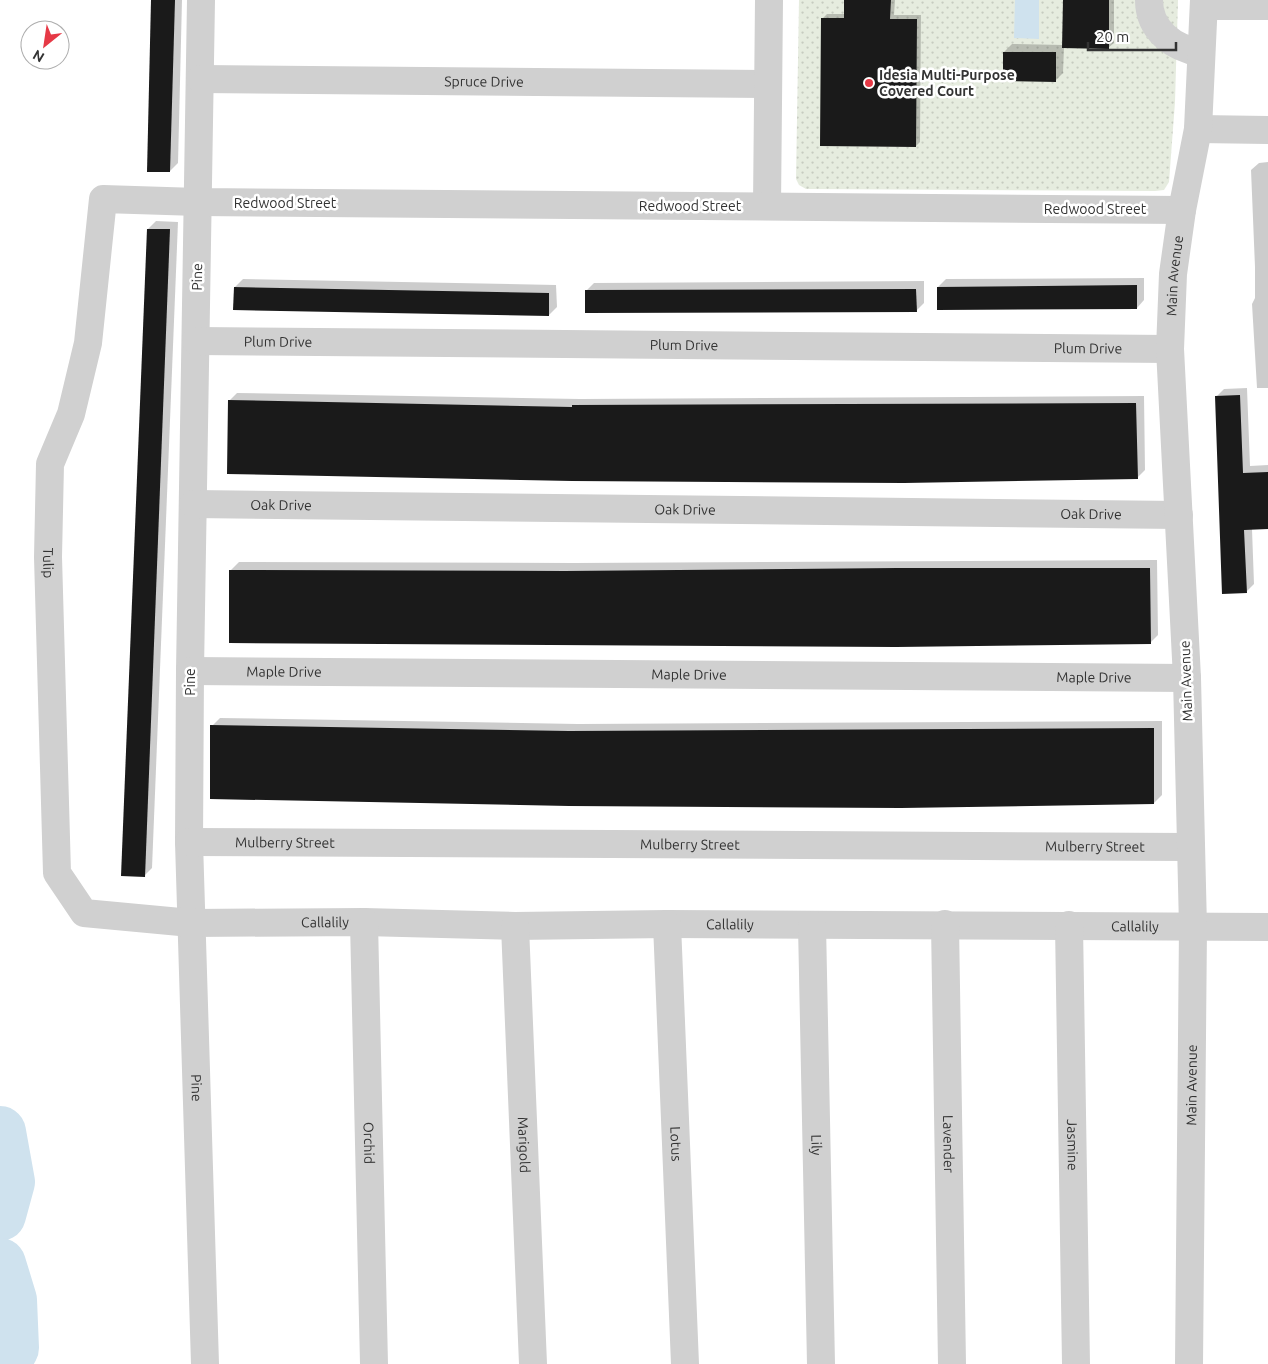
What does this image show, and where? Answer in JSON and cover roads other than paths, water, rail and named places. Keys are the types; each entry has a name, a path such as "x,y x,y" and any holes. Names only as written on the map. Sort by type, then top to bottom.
{"street":[{"name":"Pine","path":"201,0 189,842 205,1364"},
{"path":"767,206 769,0"},
{"path":"1149,0 1153,20 1161,33 1172,44 1186,50 1201,53"},
{"path":"1204,3 1268,6"},
{"name":"Main Avenue","path":"1189,1364 1192,847 1187,678 1170,349 1173,274 1182,210 1198,129 1204,3"},
{"name":"Spruce Drive","path":"200,79 768,84"},
{"path":"1198,129 1268,130"},
{"name":"Tulip","path":"191,923 84,913 57,873 48,557 50,464 71,414 88,343 103,199 198,202"},
{"name":"Redwood Street","path":"198,202 1182,210"},
{"name":"Plum Drive","path":"196,341 1170,349"},
{"name":"Oak Drive","path":"193,504 1179,515"},
{"name":"Maple Drive","path":"190,671 1187,678"},
{"name":"Mulberry Street","path":"189,842 1192,847"},
{"name":"Callalily","path":"191,923 364,922 515,926 945,924 1268,927"},
{"name":"Orchid","path":"364,922 374,1364"},
{"name":"Lotus","path":"667,924 685,1364"},
{"name":"Lavender","path":"945,924 952,1364"},
{"name":"Lily","path":"812,925 820,1364"},
{"name":"Jasmine","path":"1069,925 1076,1364"},
{"name":"Marigold","path":"515,926 532,1364"}],"water":[{"path":"1015,0 1039,0 1039,39 1014,38"}],"waterway":[{"path":"0,1132 9,1182 0,1215"},
{"path":"0,1264 11,1300 13,1348 4,1364"}],"place":[{"name":"Idesia Multi-Purpose Covered Court","path":"869,83"}]}
